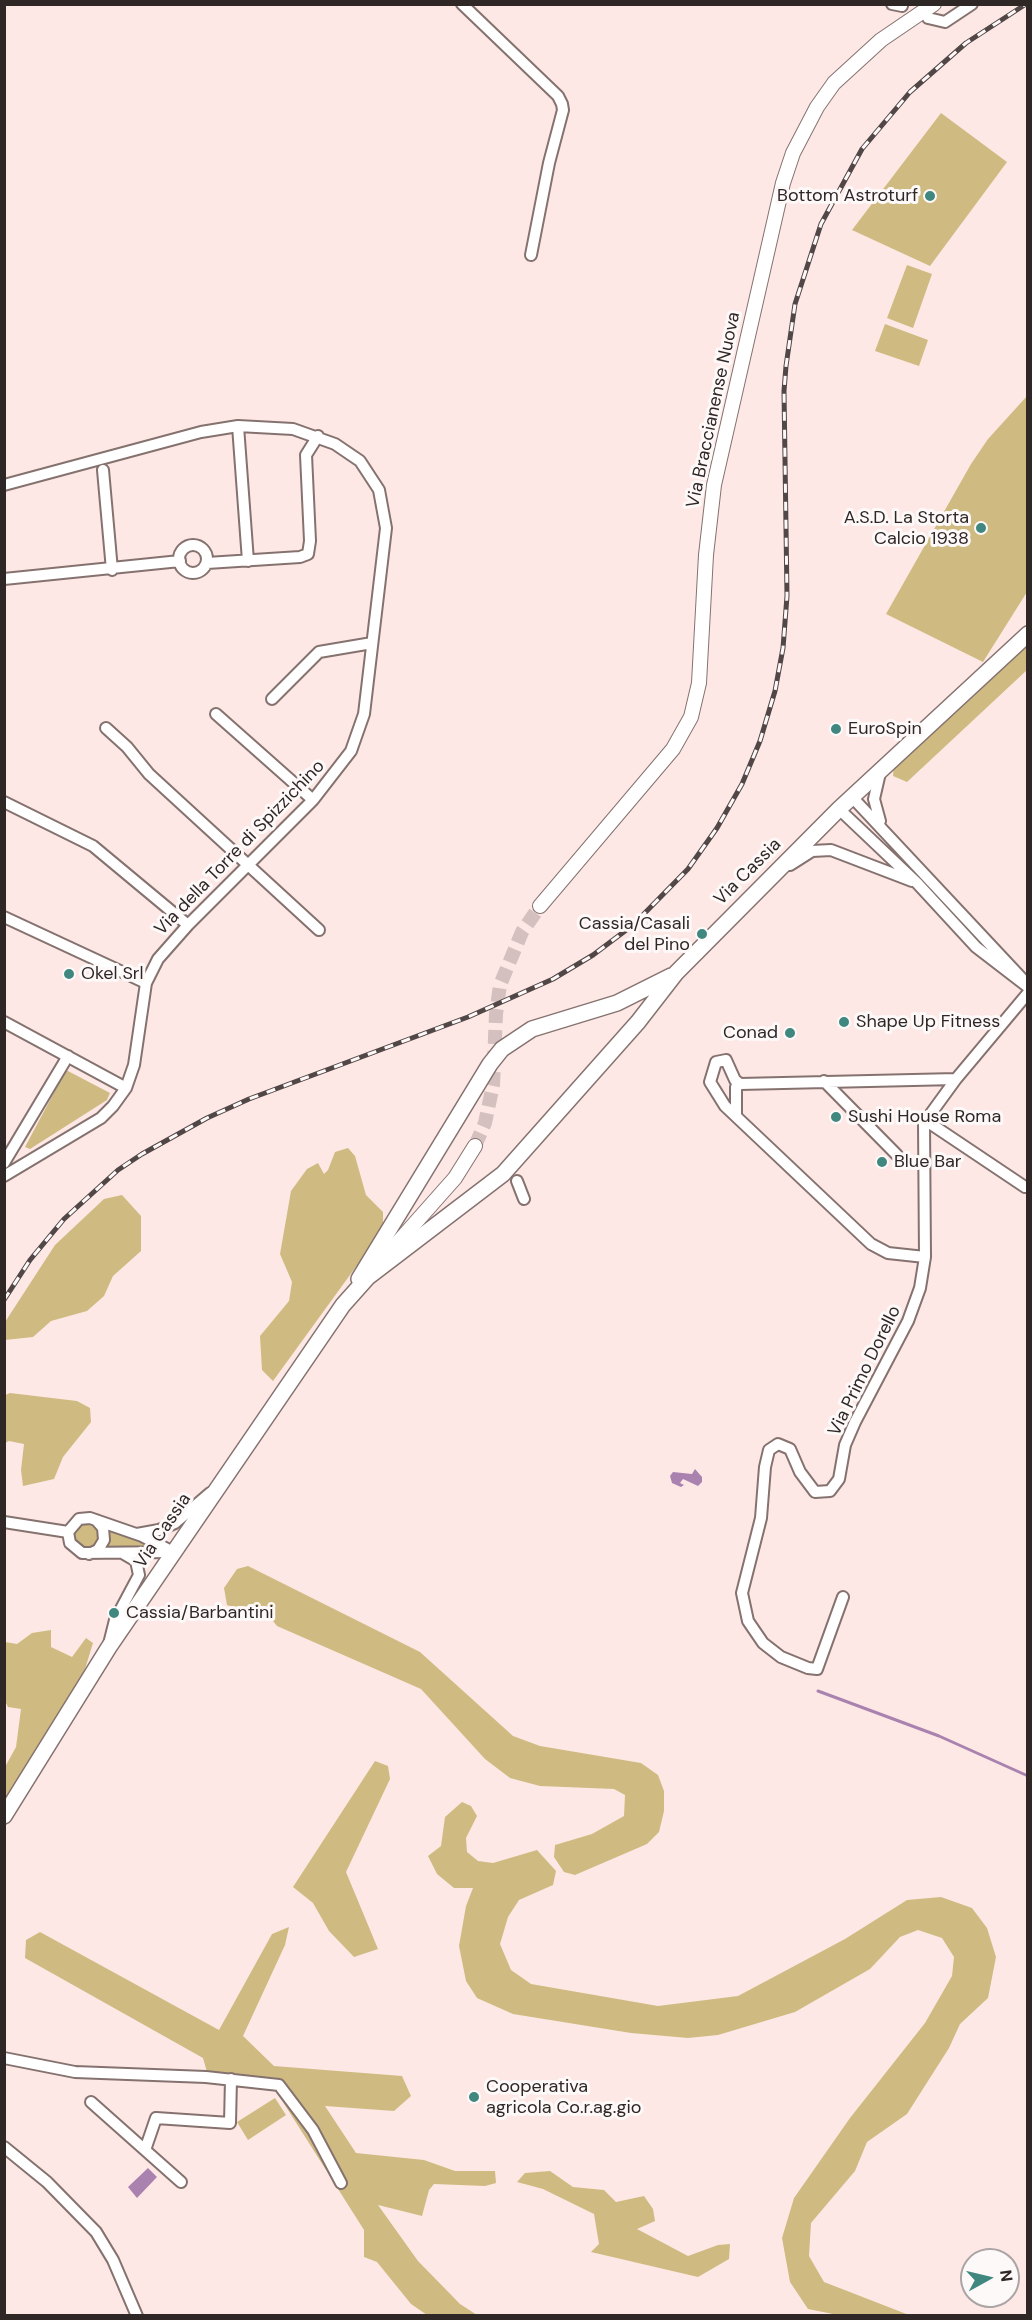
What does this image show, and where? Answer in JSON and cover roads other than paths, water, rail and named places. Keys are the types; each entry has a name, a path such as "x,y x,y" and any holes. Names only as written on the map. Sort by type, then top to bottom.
{"main road":[{"name":"Via Braccianense Nuova","path":"540,906 673,749 691,717 699,683 706,555 714,485 783,183 793,153 817,107 834,83 881,40 934,4"},
{"name":"Via Cassia","path":"4,1816 109,1647 339,1310 368,1277 503,1174 638,1022 676,973 839,808 1028,634"},
{"path":"339,1310 408,1203 490,1064 502,1049 532,1029 617,1003 676,973"},
{"path":"368,1277 398,1240 455,1178 475,1146"}],"street":[{"path":"462,4 558,96 562,104 562,116 549,163 531,255"},
{"path":"928,18 945,22 972,4"},
{"path":"238,426 248,561"},
{"name":"Via della Torre di Spizzichino","path":"4,485 164,440 238,426 293,429 318,436 343,448 360,461 374,481 383,505 385,535 364,714 357,740 344,762 313,800 188,925 158,959 146,983 136,1054 126,1088 101,1118 4,1176"},
{"path":"207,562 300,557 308,554 310,541 306,455 318,436"},
{"path":"103,470 112,570"},
{"path":"192,545 204,550 207,562 201,570 193,573 184,569 180,561 184,549 192,545"},
{"path":"4,579 112,570 180,561"},
{"path":"272,699 319,652 372,644"},
{"path":"216,714 313,800"},
{"path":"106,728 127,747 150,774 319,930"},
{"path":"880,772 874,799 883,827"},
{"path":"852,797 883,827 1025,989"},
{"path":"4,802 93,846 188,925"},
{"path":"839,808 917,884 976,947 1025,989"},
{"path":"877,867 898,845"},
{"path":"770,878 807,854 821,849 836,851 917,884"},
{"path":"4,917 146,983"},
{"name":"Via Primo Dorello","path":"843,1597 817,1669 781,1658 763,1643 748,1622 742,1593 761,1518 765,1467 769,1450 778,1444 790,1449 800,1472 815,1492 830,1491 839,1479 845,1445 855,1422 916,1304 925,1257 922,1140 926,1120 1025,989"},
{"path":"4,1022 126,1088"},
{"path":"4,1163 68,1056"},
{"path":"925,1257 888,1253 871,1244 725,1106 710,1082 716,1062 726,1060 735,1080 740,1084 956,1079"},
{"path":"825,1081 897,1155"},
{"path":"736,1115 736,1087 740,1084"},
{"path":"926,1120 1025,1187"},
{"path":"517,1181 524,1199"},
{"path":"137,1534 159,1530 175,1523 213,1492"},
{"path":"68,1532 78,1519 95,1520 137,1534 172,1552"},
{"path":"87,1554 98,1550 104,1540 103,1528 95,1520"},
{"path":"4,1522 68,1532"},
{"path":"68,1532 73,1548 87,1554 172,1552"},
{"path":"109,1647 115,1620 139,1575 134,1559 118,1553"},
{"path":"4,2058 75,2072 272,2082 286,2091 313,2130 341,2183"},
{"path":"145,2150 156,2118 230,2123 231,2079"},
{"path":"90,2102 181,2182"},
{"path":"4,2147 47,2181 96,2232 113,2260 137,2316"}],"waterway":[{"path":"818,1691 939,1736 1028,1776"}],"tunnel":[{"path":"475,1146 485,1123 493,1085 496,1014 500,985 522,932 540,906"}],"railway":[{"path":"4,1300 30,1260 64,1219 118,1170 142,1154 207,1118 249,1099 468,1017 553,979 593,955 633,925 688,869 717,828 742,784 760,741 775,691 783,648 787,596 784,391 786,366 795,304 821,224 862,149 910,92 966,43 1026,4"}],"place":[{"name":"Bottom Astroturf","path":"930,196"},
{"name":"A.S.D. La Storta Calcio 1938","path":"981,528"},
{"name":"EuroSpin","path":"836,729"},
{"name":"Cassia/Casali del Pino","path":"702,934"},
{"name":"Okel Srl","path":"69,974"},
{"name":"Shape Up Fitness","path":"844,1022"},
{"name":"Conad","path":"790,1033"},
{"name":"Sushi House Roma","path":"836,1117"},
{"name":"Blue Bar","path":"882,1162"},
{"name":"Cassia/Barbantini","path":"114,1613"},
{"name":"Cooperativa agricola Co.r.ag.gio","path":"474,2097"}]}
